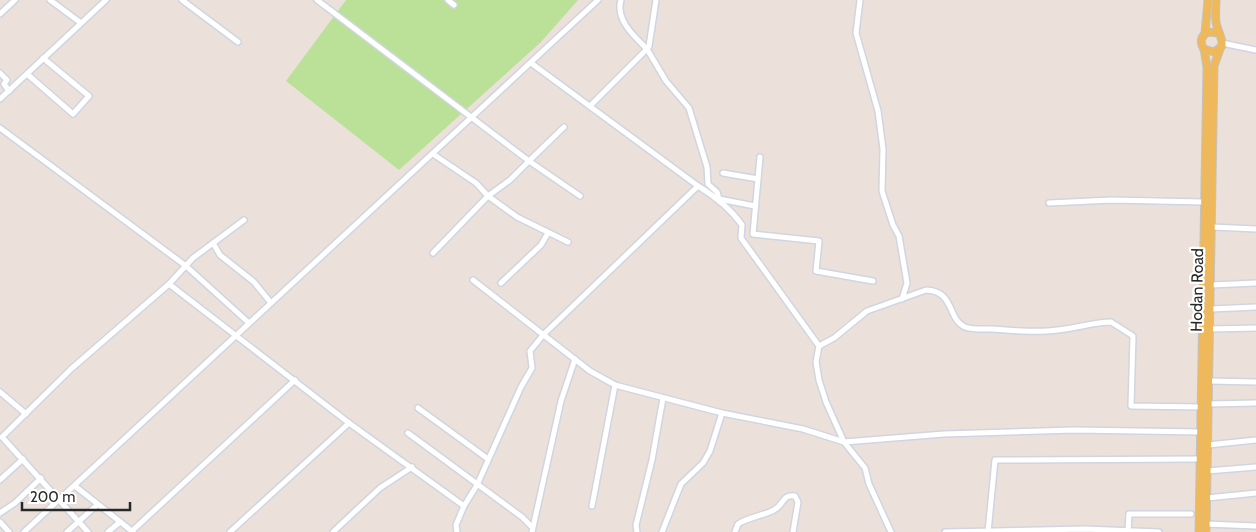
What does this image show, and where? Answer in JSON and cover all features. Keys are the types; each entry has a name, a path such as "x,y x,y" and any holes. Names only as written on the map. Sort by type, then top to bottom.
{"main road":[{"name":"Hodan Road","path":"1206,528 1208,444 1205,406 1204,202 1207,67 1201,39 1205,33 1208,0"},
{"path":"1204,49 1210,53 1221,46 1218,34 1216,0"},
{"path":"1205,33 1212,31 1218,34"},
{"name":"Hodan Road","path":"1199,532 1200,459 1209,381 1214,66 1221,46"}],"street":[{"path":"0,14 15,0"},
{"path":"50,0 81,23"},
{"path":"97,0 104,2"},
{"path":"182,0 238,42"},
{"path":"317,0 471,118 580,196"},
{"path":"448,0 454,5"},
{"path":"24,532 598,0"},
{"path":"621,0 620,9 627,28 647,50 666,81 689,108 707,167 708,184 717,192 723,207 733,212 742,225 741,238 758,264 803,321 820,346"},
{"path":"591,105 650,46 656,0"},
{"path":"860,0 856,33 878,111 883,149 882,191 893,225 899,236 907,283 902,298"},
{"path":"0,99 104,2"},
{"path":"1221,46 1256,50"},
{"path":"27,74 72,114 89,96 43,58"},
{"path":"531,63 591,105 698,186 719,199 755,206"},
{"path":"0,73 7,80 2,85 9,91"},
{"path":"433,253 488,196 510,180 564,127"},
{"path":"0,128 186,266 249,323"},
{"path":"433,154 476,183 488,196 517,217 568,242"},
{"path":"760,157 752,234 819,241 816,272 873,281"},
{"path":"722,173 758,179"},
{"path":"457,532 456,526 464,506 477,485 532,368 530,351 544,334 698,186"},
{"path":"1049,202 1111,200 1204,202"},
{"path":"88,532 41,478 1,437 71,369 169,284 186,266 244,220"},
{"path":"1212,227 1256,229"},
{"path":"501,283 541,245 548,233"},
{"path":"213,243 220,255 254,282 271,303"},
{"path":"473,280 575,359 615,385 722,413 802,429 844,442 944,434 1074,430 1202,432"},
{"path":"1211,285 1256,283"},
{"path":"169,284 235,337 295,380 349,423 412,467 437,489 464,506"},
{"path":"891,532 869,484 865,468 844,442 819,380 816,362 820,346 834,338 868,311 902,298 926,290 934,290 943,296 951,306 956,317 967,328 1019,332 1066,329 1111,322 1133,336 1131,406 1205,406 1256,403"},
{"path":"1211,309 1256,307"},
{"path":"1210,329 1256,328"},
{"path":"532,530 563,392 575,359"},
{"path":"75,486 97,505 133,531 295,380"},
{"path":"1209,381 1256,382"},
{"path":"592,506 615,385"},
{"path":"0,392 26,414"},
{"path":"637,532 636,525 650,469 663,398"},
{"path":"418,408 488,459"},
{"path":"662,532 681,484 703,463 710,451 722,413"},
{"path":"230,532 349,423"},
{"path":"408,433 522,517 532,530"},
{"path":"1208,444 1256,440"},
{"path":"988,531 995,460 1200,459"},
{"path":"0,480 23,460"},
{"path":"333,532 380,488 412,467"},
{"path":"1207,471 1256,467"},
{"path":"0,513 15,503 41,478"},
{"path":"1207,498 1256,493"},
{"path":"735,532 738,524 742,521 777,508 784,497 789,495 795,496 798,502 793,532"},
{"path":"67,532 97,505"},
{"path":"1128,531 1129,514 1191,514"},
{"path":"0,522 9,532"},
{"path":"108,532 120,522"},
{"path":"1206,528 1256,526"},
{"path":"945,532 1159,532"}],"green space":[{"path":"346,0 578,0 541,42 399,170 286,81"}]}
